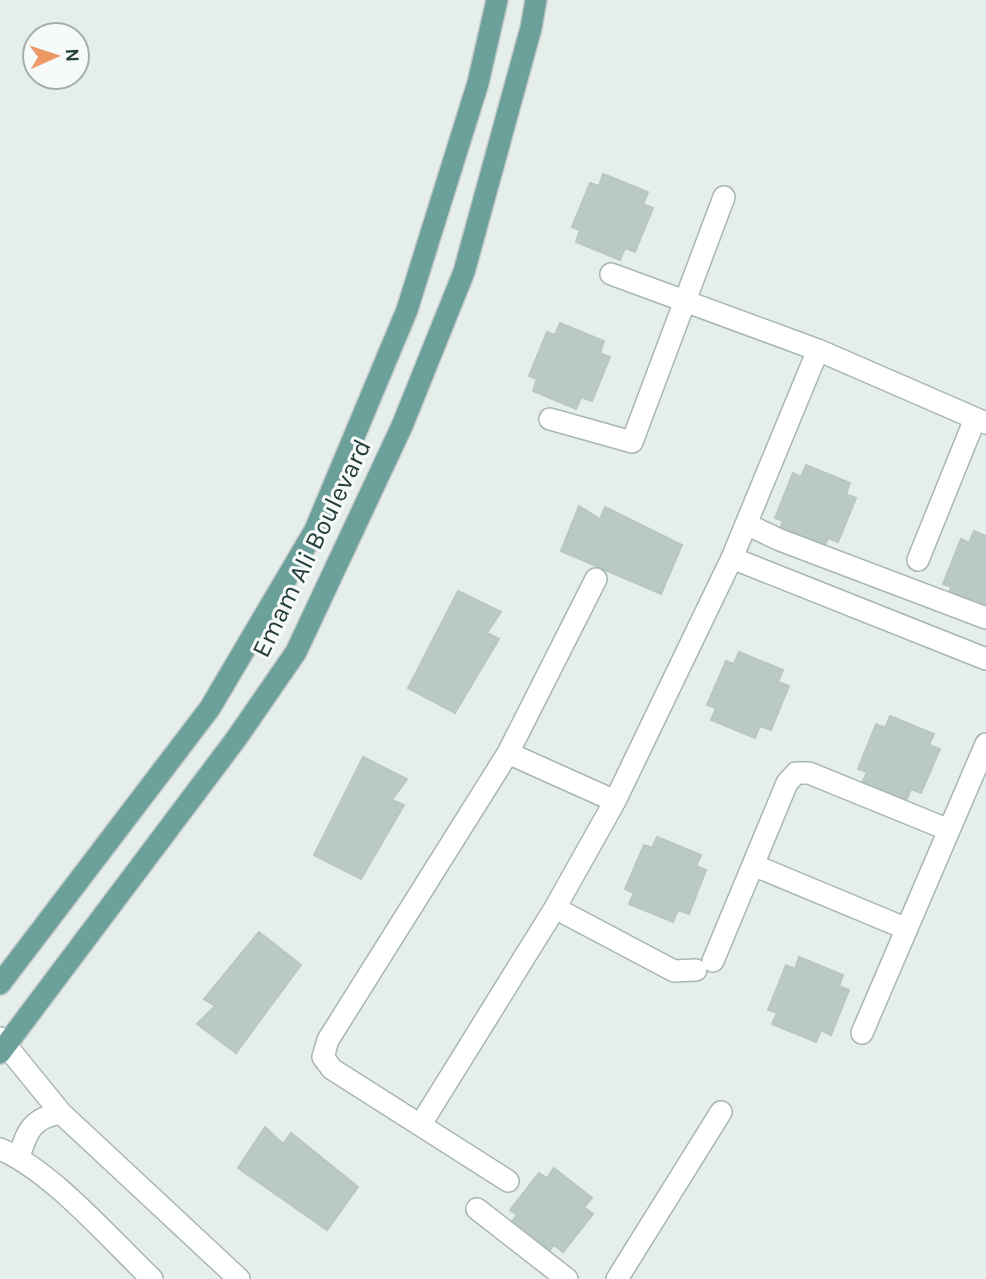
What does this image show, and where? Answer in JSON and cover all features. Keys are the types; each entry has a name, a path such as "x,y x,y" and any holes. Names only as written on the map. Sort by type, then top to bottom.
{"main road":[{"name":"Emam Ali Boulevard","path":"0,984 210,708 315,530 407,310 478,83 497,0"},
{"name":"Emam Ali Boulevard","path":"2,1045 236,739 296,652 402,426 464,272 531,28 536,0"}],"street":[{"path":"550,419 632,442 724,197"},
{"path":"611,274 818,350 981,421 918,560"},
{"path":"421,1124 555,908 615,801 732,558 818,350"},
{"path":"746,524 780,540 986,618"},
{"path":"732,558 986,659"},
{"path":"508,1181 332,1069 323,1057 328,1040 508,753 596,579"},
{"path":"899,624 913,590"},
{"path":"862,1033 986,744"},
{"path":"508,753 615,801"},
{"path":"555,908 674,971 705,966 753,865 786,783 796,773 809,773 949,830"},
{"path":"753,865 906,929"},
{"path":"2,1045 61,1113 239,1279"},
{"path":"617,1279 721,1112"},
{"path":"61,1113 45,1116 33,1125 10,1153 61,1191 152,1279"},
{"path":"477,1209 567,1279"}],"building":[{"path":"603,174 648,192 643,204 653,208 635,252 625,248 620,260 576,242 580,230 572,227 590,183 599,186"},
{"path":"560,323 604,341 600,353 610,357 592,401 581,397 576,409 533,391 537,379 529,376 547,332 555,335"},
{"path":"806,465 850,483 846,494 856,498 838,542 828,538 823,550 779,532 783,521 775,518 793,473 801,477"},
{"path":"579,506 600,519 605,507 682,545 661,594 561,551"},
{"path":"974,531 986,536 986,614 947,598 951,587 943,584 961,539 969,543"},
{"path":"458,591 501,612 487,633 499,639 455,713 408,688"},
{"path":"739,652 783,670 778,682 789,686 771,730 760,726 755,738 711,720 716,708 707,705 726,661 734,664"},
{"path":"890,716 934,734 929,745 940,749 921,793 911,789 906,801 862,783 867,772 858,769 876,724 885,728"},
{"path":"363,757 407,779 392,800 404,805 361,879 314,855"},
{"path":"657,837 701,855 696,866 706,870 689,914 678,910 673,922 629,904 634,893 625,889 644,845 652,848"},
{"path":"259,932 301,965 236,1053 197,1024 215,1006 204,999"},
{"path":"799,957 843,975 839,986 849,990 831,1035 821,1030 816,1042 772,1024 777,1013 768,1010 786,965 795,969"},
{"path":"265,1127 283,1144 291,1133 358,1187 327,1230 238,1168"},
{"path":"554,1168 592,1198 584,1207 593,1214 563,1252 554,1245 546,1255 509,1225 517,1215 510,1210 539,1173 547,1178"}]}
